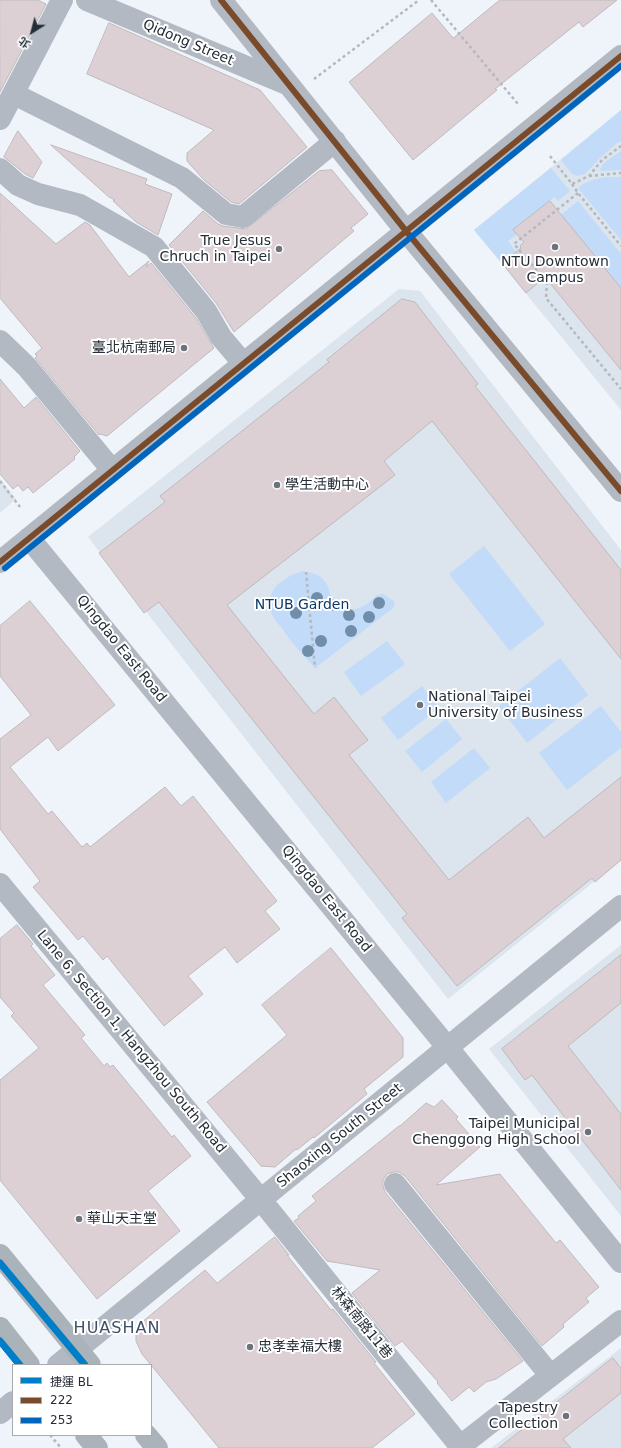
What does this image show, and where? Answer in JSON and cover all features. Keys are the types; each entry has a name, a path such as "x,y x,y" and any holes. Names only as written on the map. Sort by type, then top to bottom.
{"main road":[{"path":"0,1255 83,1357"},
{"path":"0,1328 28,1364"},
{"path":"87,1436 97,1448"},
{"path":"147,1436 157,1448"}],"street":[{"path":"0,119 62,0"},
{"name":"Qidong Street","path":"87,0 293,89"},
{"path":"221,0 406,231 621,491"},
{"path":"0,562 621,56"},
{"path":"22,98 182,178 226,214 243,217 335,142"},
{"path":"0,170 18,184 38,194 80,205 154,247 206,311 221,336 243,363"},
{"path":"0,341 27,367 112,470"},
{"name":"Qingdao East Road","path":"29,538 448,1048 621,1262"},
{"name":"Lane 6, Section 1, Hangzhou South Road","path":"0,884 261,1200"},
{"name":"Shaoxing South Street","path":"61,1364 83,1357 242,1214 621,906"},
{"path":"395,1184 550,1375"},
{"name":"林森南路11巷","path":"261,1200 459,1447"},
{"path":"459,1447 621,1321"},
{"path":"0,1413 12,1403"}],"path":[{"path":"293,89 419,0"},
{"path":"431,0 518,104"},
{"path":"589,176 602,160 621,146"},
{"path":"550,156 621,246"},
{"path":"572,184 589,176 621,173"},
{"path":"578,193 514,244 547,282 546,298 621,389"},
{"path":"0,481 20,507"},
{"path":"306,572 315,668"},
{"path":"51,1436 60,1448"}],"shaded area":[{"name":"NTU Downtown Campus","path":"621,110 621,410 474,230"},
{"name":"National Taipei University of Business","path":"399,289 420,291 621,550 621,860 448,999 88,537"},
{"path":"0,479 16,499 0,513"},
{"name":"Taipei Municipal Chenggong High School","path":"621,945 621,1216 489,1049"},
{"name":"Tapestry Collection","path":"621,1348 621,1448 491,1448"}],"green space":[{"path":"621,110 621,141 599,159 585,174 577,176 572,174 561,160"},
{"path":"621,151 621,170 601,171 600,169 605,162"},
{"path":"551,168 570,191 558,201 554,197 513,230 517,234 508,241 516,252 502,263 474,230"},
{"path":"621,177 621,240 578,188 581,185 595,179"},
{"path":"578,201 621,254 621,288 561,215"},
{"path":"484,546 545,624 510,651 449,574"},
{"name":"NTUB Garden","path":"303,571 321,577 331,596 336,603 342,607 348,609 360,608 366,605 377,595 383,594 395,602 393,608 315,668 275,620 270,607 270,598 274,589 291,575"},
{"path":"387,641 405,664 361,696 344,672"},
{"path":"560,658 588,695 527,743 499,706"},
{"path":"422,686 439,708 398,740 381,718"},
{"path":"601,706 621,732 621,748 567,790 539,753"},
{"path":"446,719 462,739 422,772 405,751"},
{"path":"474,748 490,768 446,803 431,782"}],"building":[{"path":"0,0 38,0 46,4 0,92"},
{"path":"500,0 617,0 583,27 579,22 495,89 497,90 413,160 349,82 432,13 453,38"},
{"path":"109,23 260,90 307,147 239,204 231,202 204,180 187,161 187,153 214,130 87,74"},
{"path":"18,131 42,162 33,178 25,174 4,157"},
{"path":"51,145 147,179 145,184 172,194 158,235 136,222 113,201 115,200 109,197"},
{"path":"332,170 368,214 351,228 354,231 234,332 216,303 169,245 203,211 218,224 246,229 319,171"},
{"path":"0,193 56,244 85,222 90,225 129,277 149,261 146,267 151,263 196,318 214,348 107,436 99,435 35,358 37,356 35,354 42,348 0,298"},
{"path":"550,201 621,288 621,370 545,277 526,293 502,263 521,248 520,246 524,242 513,230"},
{"path":"402,299 415,302 478,384 475,386 621,570 621,659 432,421 384,461 395,475 227,605 314,714 334,697 368,740 349,755 449,880 528,817 544,838 621,777 621,860 595,882 592,878 457,986 402,918 407,914 159,602 144,613 99,553 165,502 160,496 329,362 327,360"},
{"path":"0,379 24,408 36,397 80,451 74,457 75,459 33,493 28,487 23,491 18,485 13,489 0,474"},
{"path":"30,601 115,705 58,751 48,737 10,767 48,814 52,811 82,847 87,843 90,847 165,787 181,806 193,796 277,901 265,911 280,929 237,963 225,947 188,976 203,994 164,1026 107,956 103,960 83,936 78,940 33,887 40,881 0,829 0,739 31,715 0,676 0,626"},
{"path":"17,925 33,944 31,946 55,975 43,985 85,1035 81,1038 104,1066 107,1063 110,1067 113,1065 172,1137 174,1135 191,1156 148,1191 180,1231 97,1299 0,1180 0,1080 39,1048 11,1016 14,1013 0,997 0,939"},
{"path":"331,948 403,1038 403,1057 364,1089 367,1094 314,1138 313,1137 297,1150 296,1149 275,1167 261,1166 207,1102 287,1035 262,1005"},
{"path":"621,955 621,1003 568,1046 621,1114 621,1190 532,1075 525,1080 502,1049"},
{"path":"442,1100 458,1117 456,1119 480,1147 436,1185 500,1174 556,1243 560,1240 599,1287 586,1298 589,1302 563,1324 564,1327 542,1346 405,1176 399,1172 387,1174 383,1180 385,1192 523,1361 496,1379 486,1382 474,1392 469,1387 452,1401 437,1383 438,1382 402,1341 395,1346 352,1293 380,1270 327,1261 294,1221 316,1201 312,1196 400,1126 426,1103 434,1107"},
{"name":"忠孝幸福大樓","path":"275,1237 289,1255 287,1255 331,1310 333,1309 376,1362 374,1363 415,1414 372,1448 219,1448 152,1366 152,1364 150,1364 142,1354 136,1341 136,1327 205,1270 217,1283"},
{"name":"Tapestry Collection","path":"613,1358 621,1368 621,1393 563,1439 571,1448 499,1448"}],"metro line":[{"name":"BL","path":"0,1263 84,1364"},
{"name":"BL","path":"0,1341 19,1364"}],"transit line":[{"name":"222","path":"221,0 406,231 621,491"},
{"name":"222","path":"0,562 621,56"},
{"name":"253","path":"5,568 621,66"},
{"name":"253","path":"0,1341 18,1364"}],"place":[{"name":"NTU Downtown Campus","path":"555,247"},
{"name":"True Jesus Chruch in Taipei","path":"279,249"},
{"name":"臺北杭南郵局","path":"184,348"},
{"name":"學生活動中心","path":"277,485"},
{"name":"National Taipei University of Business","path":"420,705"},
{"name":"Taipei Municipal Chenggong High School","path":"588,1132"},
{"name":"華山天主堂","path":"79,1219"},
{"name":"忠孝幸福大樓","path":"250,1347"},
{"name":"Tapestry Collection","path":"566,1416"}],"district":[{"name":"HUASHAN","path":"117,1329"}]}
